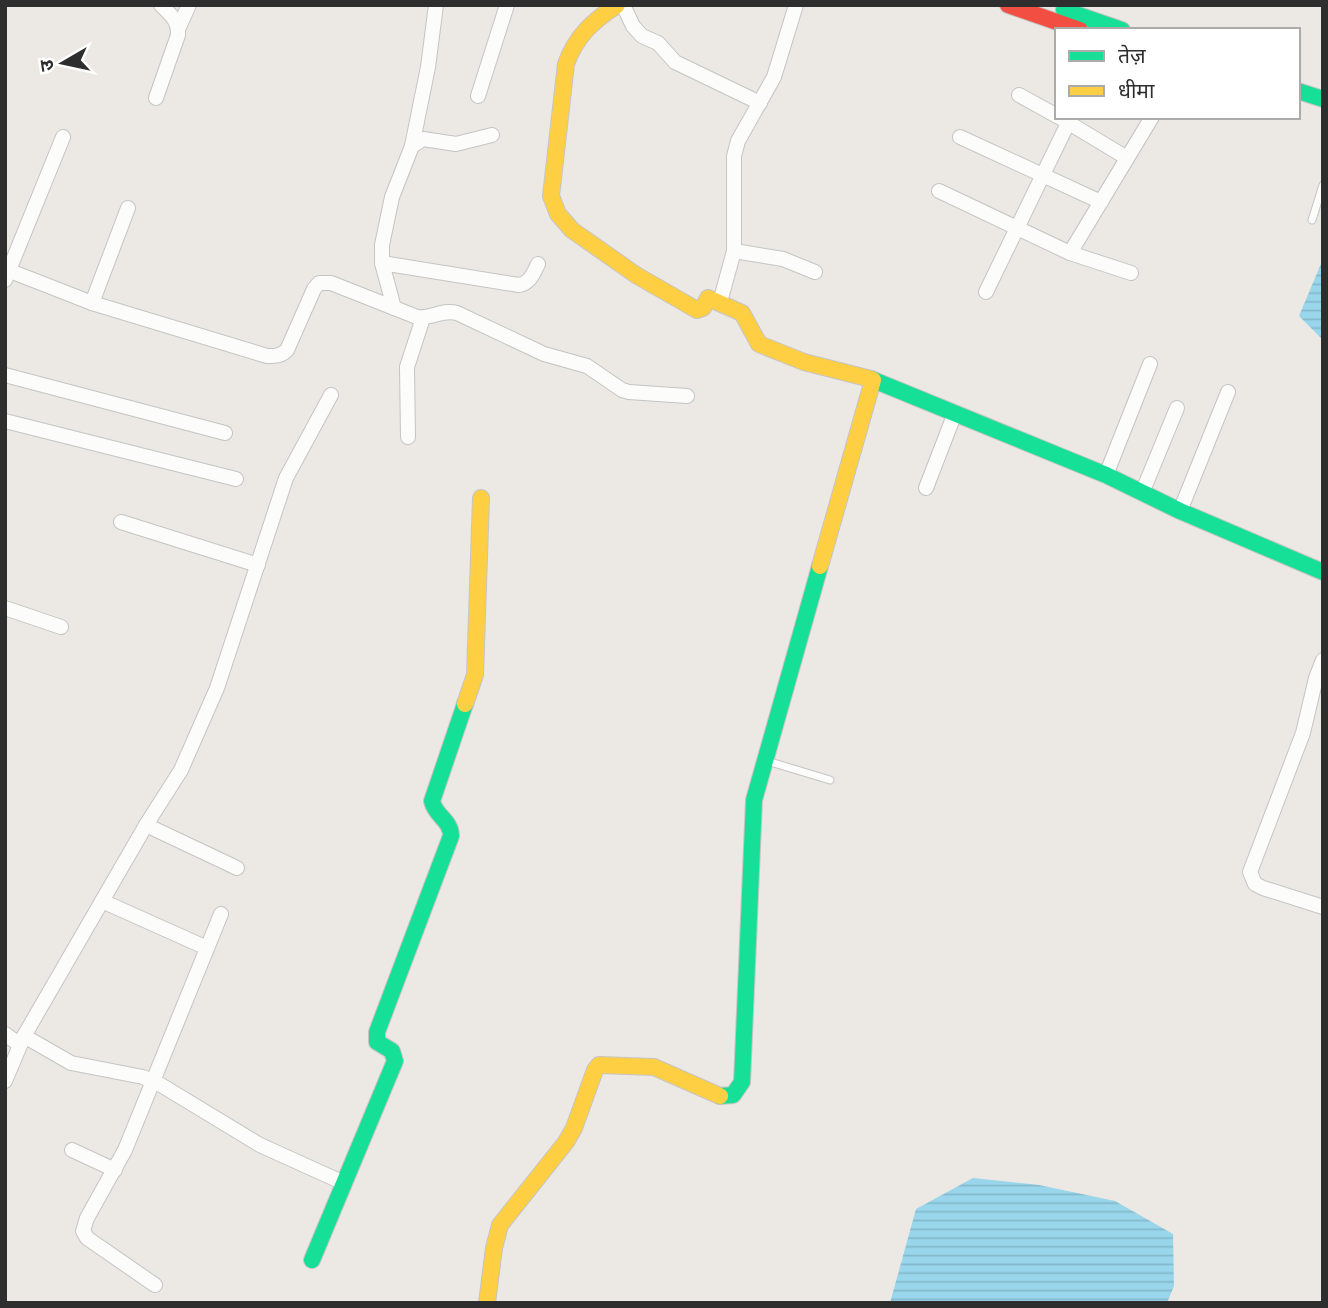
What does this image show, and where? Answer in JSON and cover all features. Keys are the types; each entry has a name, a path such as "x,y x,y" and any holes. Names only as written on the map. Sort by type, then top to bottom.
{"street":[{"path":"156,98 178,35 175,19 161,5"},
{"path":"178,27 189,5"},
{"path":"394,308 382,263 382,245 392,197 412,146 428,67 436,5"},
{"path":"478,96 507,5"},
{"path":"617,5 579,34 566,64 551,186 553,205 563,223 636,275 697,310 703,308 708,299 720,302 745,316 754,339 759,344 804,362 873,380 955,413 1106,475 1180,511 1323,572"},
{"path":"623,5 633,26 642,36 658,43 675,62 760,103"},
{"path":"720,302 734,251 734,156 738,141 774,77 796,5"},
{"path":"1009,5 1074,28"},
{"path":"1051,5 1116,28"},
{"path":"1300,92 1323,99"},
{"path":"1019,95 1055,113"},
{"path":"1300,106 1323,113"},
{"path":"986,292 1043,174 1064,119"},
{"path":"1066,119 1127,158"},
{"path":"1070,253 1151,119"},
{"path":"412,146 422,139 456,144 492,135"},
{"path":"64,137 6,273 92,303 267,356 282,355 287,350 314,289 319,283 331,283 423,318 444,312 457,313 544,354 587,366 622,390 687,396"},
{"path":"960,137 1101,202"},
{"path":"939,191 1070,253 1131,273"},
{"path":"92,303 128,208"},
{"path":"734,251 783,260 815,272"},
{"path":"382,263 519,285 526,284 538,264"},
{"path":"408,437 407,367 423,318"},
{"path":"1106,475 1150,364"},
{"path":"5,375 225,433"},
{"path":"487,1303 494,1248 500,1225 566,1142 574,1128 594,1070 599,1065 654,1067 726,1097 735,1096 739,1091 742,1082 754,800 873,380"},
{"path":"1180,511 1228,392"},
{"path":"5,1081 22,1041 146,825 176,780 217,688 286,478 331,395"},
{"path":"1142,493 1177,408"},
{"path":"926,488 955,413"},
{"path":"5,422 236,479"},
{"path":"312,1260 395,1062 395,1055 391,1050 377,1042 377,1032 451,836 449,823 436,813 432,801 475,675 481,498"},
{"path":"121,522 258,565"},
{"path":"5,608 61,627"},
{"path":"1323,660 1303,733 1250,872 1255,884 1263,888 1323,907"},
{"path":"146,825 237,868"},
{"path":"102,901 207,948"},
{"path":"155,1285 87,1238 83,1231 87,1217 115,1170 221,914"},
{"path":"5,1034 71,1063 143,1077 260,1144 344,1183"},
{"path":"72,1150 115,1170"}],"lane":[{"path":"1312,220 1323,185"},
{"path":"765,761 830,780"}],"water":[{"path":"1323,259 1323,340 1299,316"},
{"path":"973,1178 1039,1185 1115,1201 1173,1234 1174,1286 1167,1303 890,1303 916,1209"}],"traffic: fast":[{"path":"1064,10 1116,28"},
{"path":"1300,92 1323,99"},
{"path":"871,379 1106,475 1180,511 1323,572"},
{"path":"720,1096 733,1095 742,1082 754,800 820,566"},
{"path":"312,1260 395,1061 392,1051 377,1042 377,1032 451,836 448,826 432,801 465,704"}],"traffic: slow":[{"path":"617,5 586,30 566,64 551,196 558,214 572,230 636,275 697,310 703,308 708,298 742,313 759,344 804,362 871,379"},
{"path":"820,566 873,380"},
{"path":"465,704 475,675 481,498"},
{"path":"487,1303 494,1248 500,1225 566,1142 599,1065 654,1067 720,1096"}],"traffic: jam":[{"path":"1008,5 1074,28"}]}
